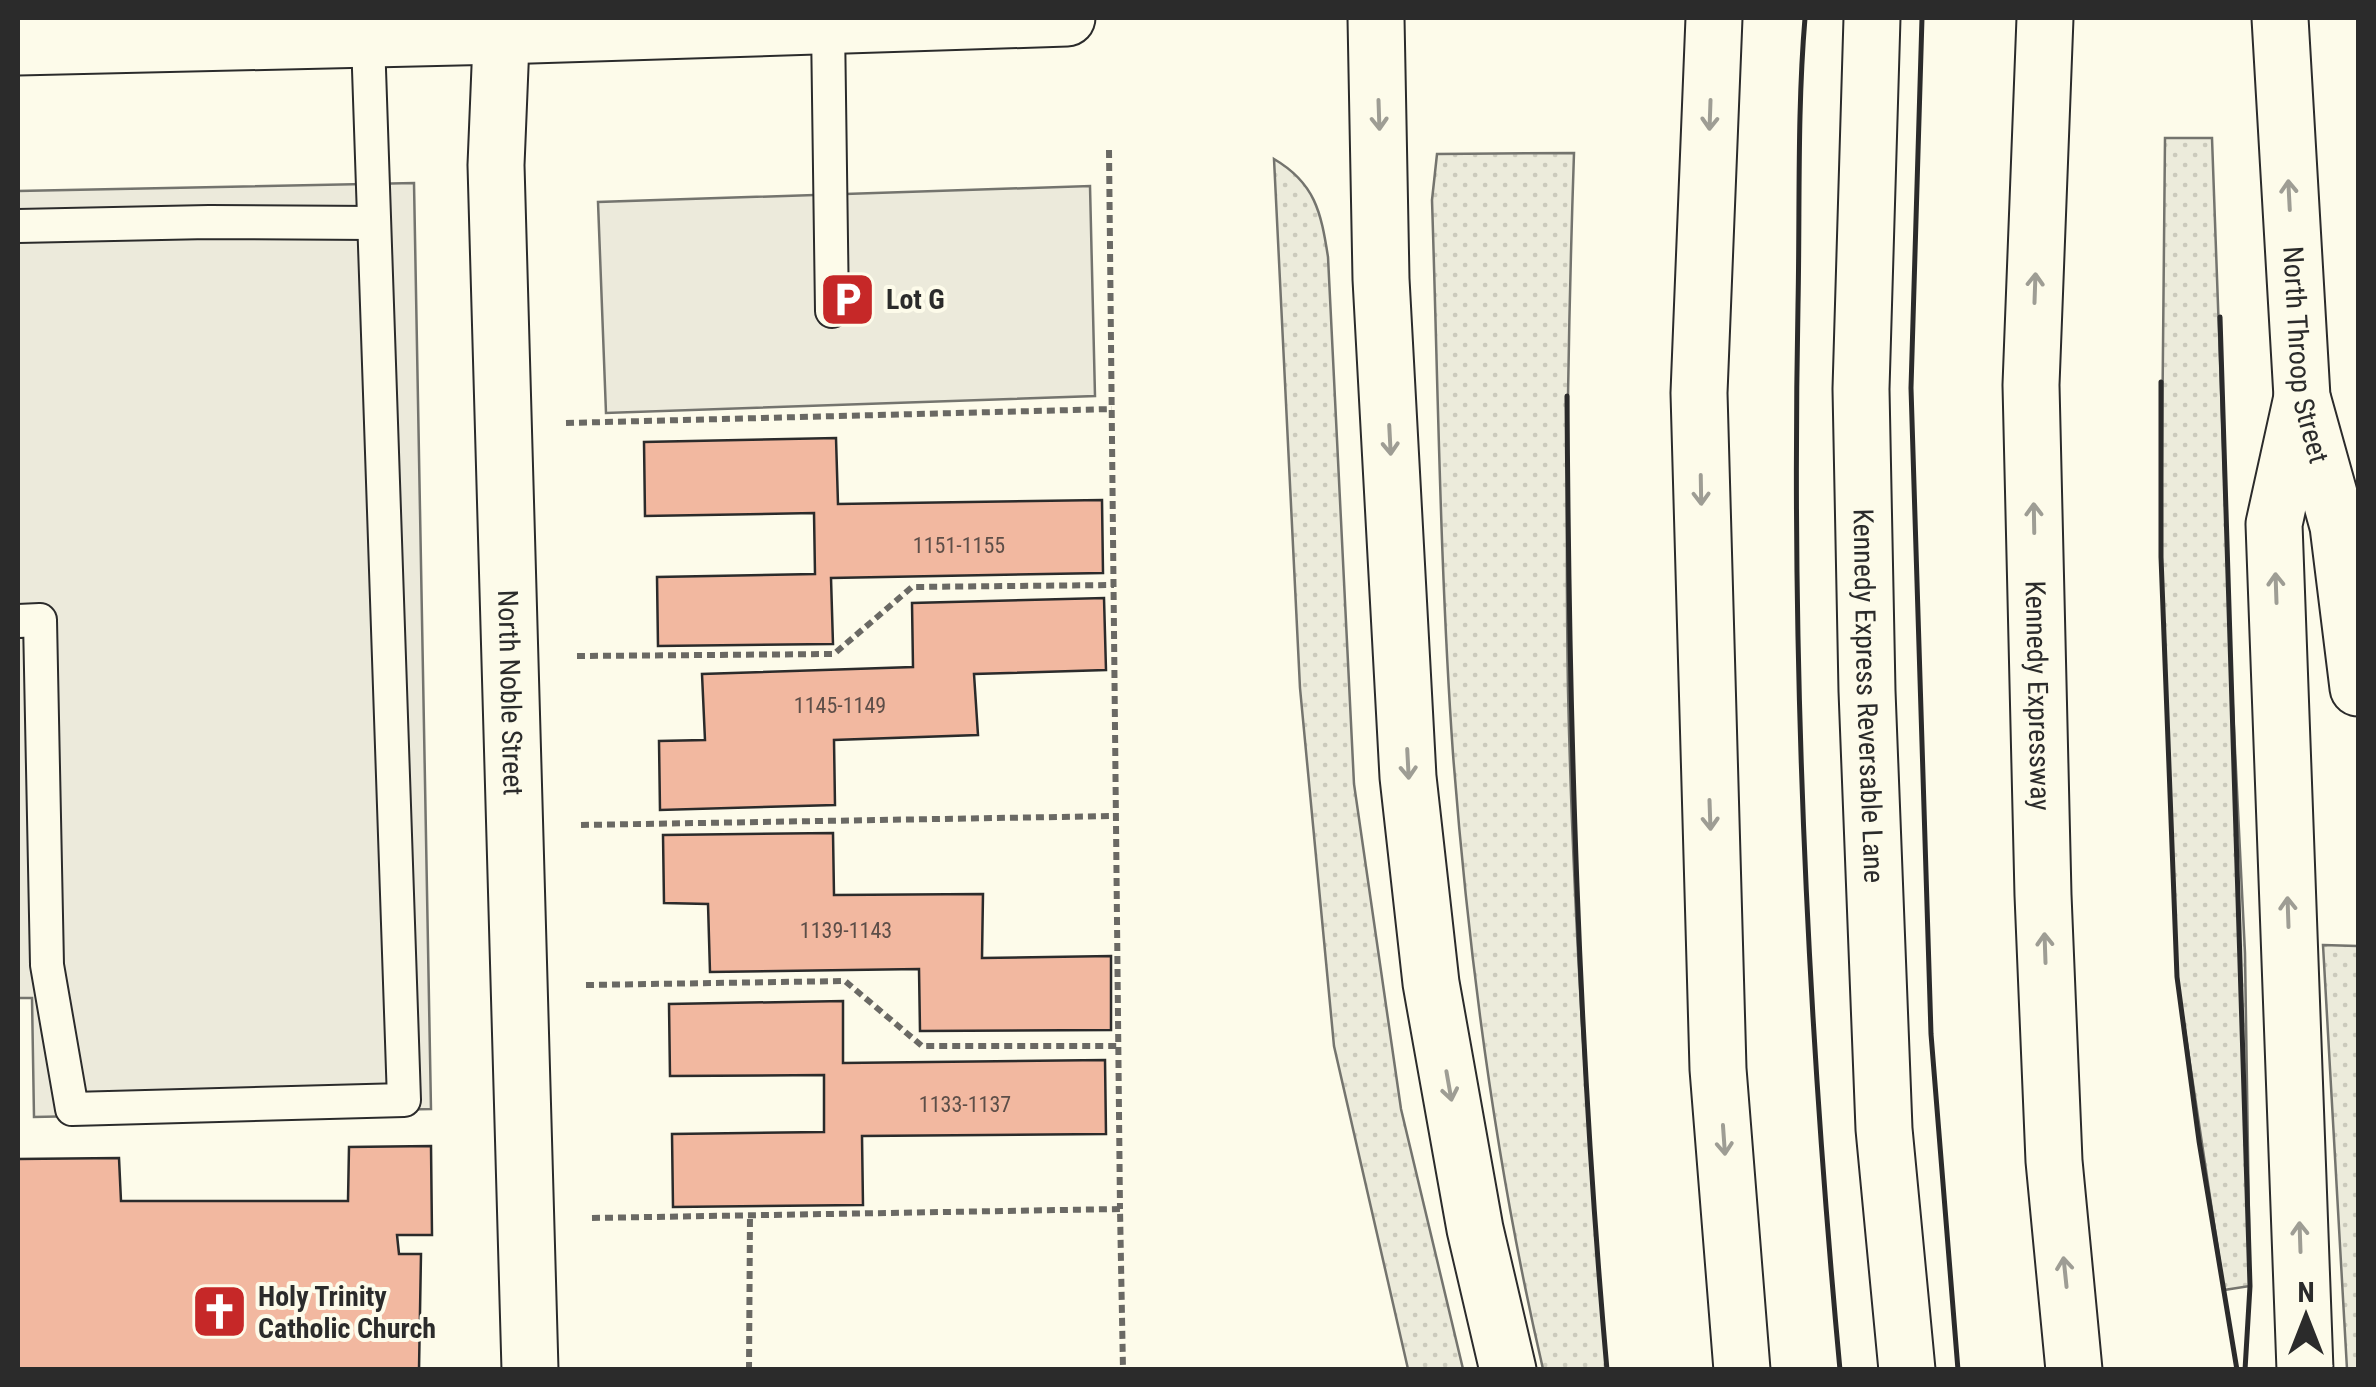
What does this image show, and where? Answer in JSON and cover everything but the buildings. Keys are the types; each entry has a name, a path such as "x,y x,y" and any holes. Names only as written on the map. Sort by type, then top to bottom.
{"main road":[{"path":"18,47 111,31 368,40 501,27 740,23 828,26 1067,18"},
{"path":"1376,18 1382,280 1408,778 1431,983 1475,1228 1508,1370"},
{"path":"1714,18 1698,392 1718,1068 1742,1370"},
{"name":"Kennedy Express Reversable Lane","path":"1872,18 1861,389 1867,691 1884,1129 1907,1370"},
{"name":"Kennedy Expressway","path":"2045,18 2031,385 2043,895 2054,1161 2074,1370"},
{"name":"North Throop Street","path":"2280,18 2302,397 2338,526 2358,688"},
{"name":"North Noble Street","path":"501,27 496,165 530,1370"},
{"path":"2302,397 2274,524 2305,1370"}],"lane":[{"path":"828,26 832,311"},
{"path":"18,621 40,620 47,965 72,1110 404,1100 368,40"},
{"path":"18,226 374,223"}],"path":[{"path":"1109,150 1123,1370"},
{"path":"504,425 1112,409"},
{"path":"510,657 834,654 912,588 1114,585"},
{"path":"515,826 1116,816"},
{"path":"520,986 845,981 922,1046 1118,1046"},
{"path":"526,1219 1120,1209"},
{"path":"749,1370 750,1215"}],"shaded area":[{"path":"2165,138 2212,138 2245,953 2250,1286 2224,1290 2177,977 2161,557"},
{"path":"1574,153 1568,690 1582,1030 1607,1370 1543,1369 1511,1217 1486,1063 1453,754 1442,546 1432,200 1437,154"},
{"path":"1274,159 1299,178 1314,200 1328,257 1354,784 1401,1109 1463,1369 1408,1369 1334,1046 1300,688"},
{"path":"414,183 431,1109 34,1117 32,998 18,998 18,191"},
{"name":"Lot G","path":"1090,186 1095,396 606,413 598,202"},
{"path":"2323,945 2357,946 2358,951 2358,1369 2347,1369"}],"wall":[{"path":"1805,18 1796,438 1800,705 1810,971 1840,1370"},
{"path":"1922,18 1911,388 1931,1034 1958,1370"},
{"path":"2220,317 2250,1286 2245,1370"},
{"path":"2161,382 2161,557 2177,977 2199,1141 2237,1370"},
{"path":"1567,396 1577,883 1607,1370"}],"place":[{"name":"Lot G","path":"847,299"},
{"name":"Holy Trinity Catholic Church","path":"219,1312"}]}
